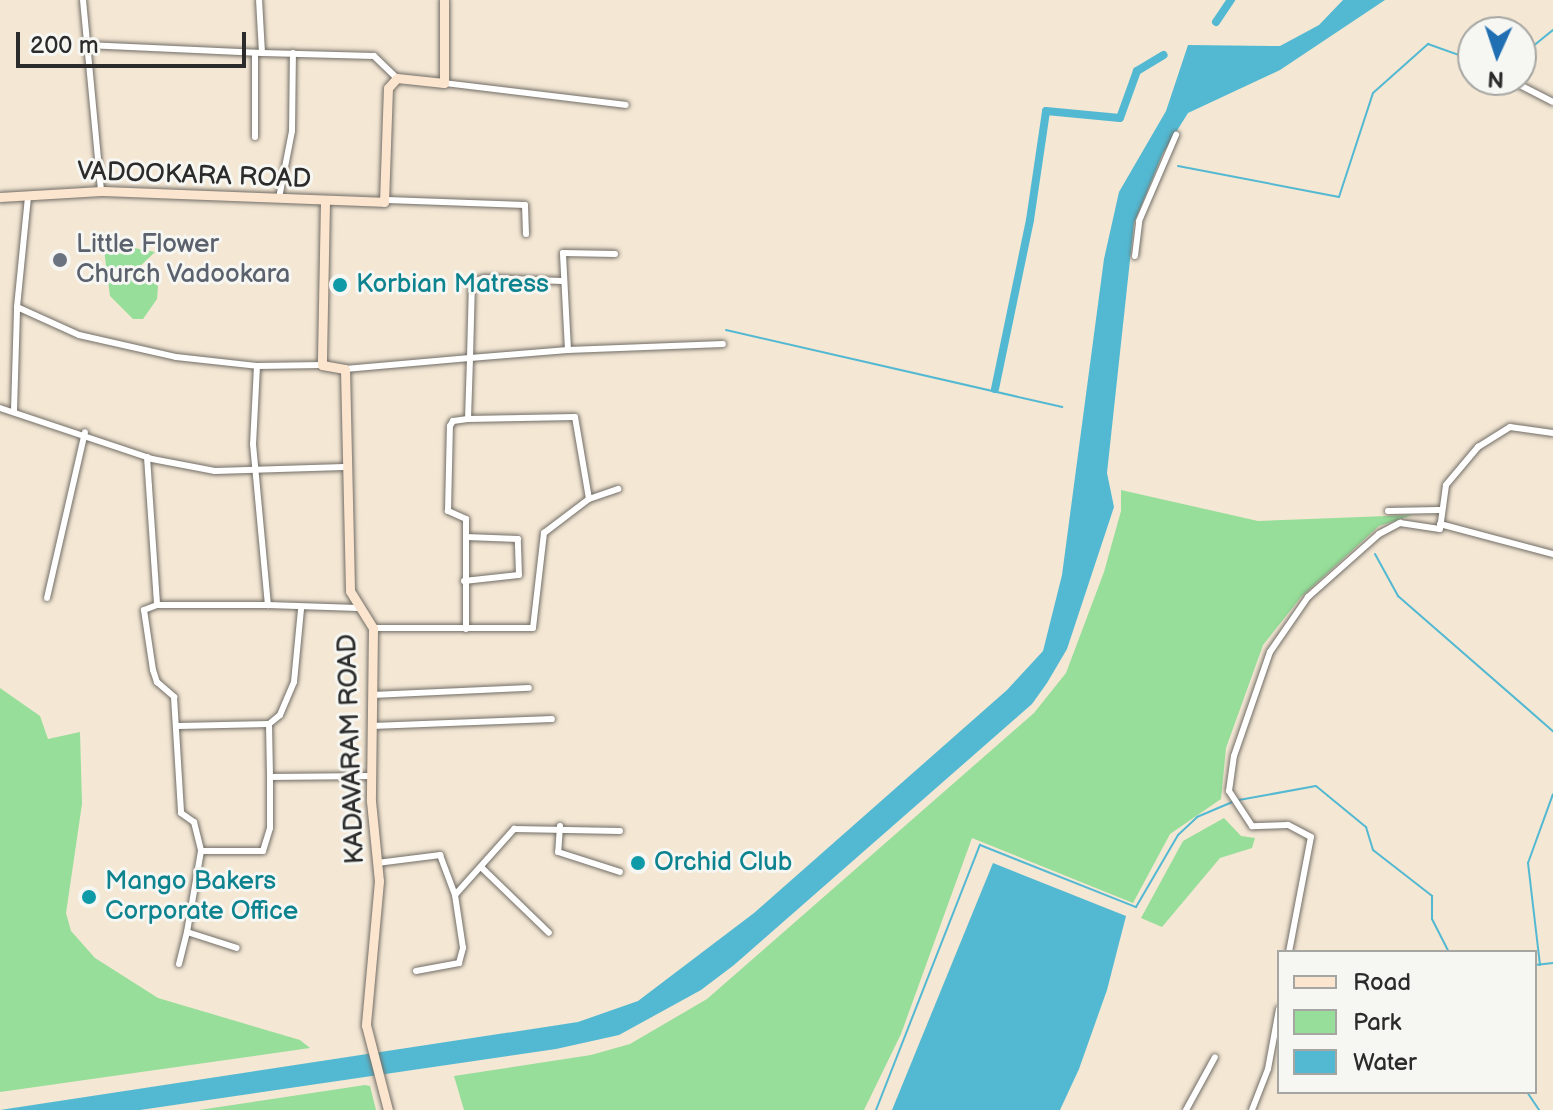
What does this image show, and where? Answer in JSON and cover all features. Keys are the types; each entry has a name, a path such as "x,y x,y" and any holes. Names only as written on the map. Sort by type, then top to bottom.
{"main road":[{"path":"387,200 388,88 397,78 444,83 444,0"},
{"name":"VADOOKARA ROAD","path":"0,197 101,191 325,202 387,200"},
{"path":"325,202 322,365 345,369"},
{"name":"KADAVARAM ROAD","path":"345,369 347,562 358,608 373,628 371,776 377,863 366,1025 388,1110"}],"street":[{"path":"83,0 101,191"},
{"path":"255,137 259,0"},
{"path":"86,45 374,56 397,78"},
{"path":"279,198 292,131 293,53"},
{"path":"444,83 626,105"},
{"path":"1135,256 1139,221 1176,135"},
{"path":"14,411 17,307 28,197"},
{"name":"VADOOKARA ROAD","path":"387,200 525,205 526,234"},
{"path":"568,350 562,281 563,253 615,254"},
{"path":"468,419 472,282 484,278 562,281"},
{"path":"17,307 79,335 176,357 257,366 322,365"},
{"path":"345,369 568,350 723,344"},
{"path":"257,366 255,471 268,605"},
{"path":"0,408 85,432 147,457 215,471 344,467"},
{"path":"466,629 465,516 448,511 450,426 453,421 575,417 589,499"},
{"path":"1437,528 1439,510 1455,469 1505,429 1553,433"},
{"path":"47,598 85,432"},
{"path":"147,457 157,605"},
{"path":"373,628 533,628 544,533 589,499 618,489"},
{"path":"1388,511 1439,510"},
{"path":"1289,950 1311,837 1288,825 1256,828 1235,806 1231,796 1230,770 1261,673 1308,597 1390,526 1409,523 1553,554"},
{"path":"464,581 519,575 518,539 466,537"},
{"path":"179,964 201,851 194,822 181,813 174,697 157,682 144,610 157,605 358,608"},
{"path":"201,851 263,851 270,828 269,724 286,706 294,682 301,609"},
{"path":"372,695 529,688"},
{"path":"372,726 552,719"},
{"path":"178,726 269,724"},
{"path":"270,777 371,776"},
{"path":"455,895 514,829 560,826 620,831"},
{"path":"560,826 558,852 620,872"},
{"path":"377,863 440,855 455,895 463,957 453,966 416,971"},
{"path":"482,868 549,933"},
{"path":"187,932 237,948"},
{"path":"1252,1110 1268,1069 1277,1020"},
{"path":"1186,1110 1215,1057"}],"green space":[{"path":"103,242 155,252 137,269 158,286 157,299 143,319 133,319 110,296"},
{"path":"1121,490 1258,521 1413,515 1379,526 1301,597 1263,645 1226,748 1221,799 1170,834 1133,903 972,838 901,1034 864,1110 464,1110 454,1076 591,1055 630,1044 707,999 1034,713 1066,673 1104,572 1121,511"},
{"path":"0,688 40,716 48,739 80,732 82,804 66,913 71,931 95,958 158,998 300,1040 310,1048 0,1092"},
{"path":"1224,818 1241,836 1255,838 1252,848 1220,858 1162,927 1141,918 1183,841"},
{"path":"370,1086 376,1110 199,1110"}],"water":[{"path":"1343,0 1385,0 1280,70 1188,113 1163,153 1134,223 1107,473 1114,507 1067,649 1047,683 1032,704 734,965 701,990 619,1035 556,1049 140,1110 0,1110 578,1022 638,1001 754,913 1007,690 1043,651 1062,575 1104,259 1119,192 1166,111 1188,45 1280,46 1319,25"},
{"path":"993,863 1126,916 1107,990 1079,1069 1060,1110 892,1110"}],"waterway":[{"path":"1216,22 1231,0"},
{"path":"1537,43 1553,30"},
{"path":"1178,166 1339,197 1373,93 1428,44 1457,54"},
{"path":"995,389 1030,220 1046,111 1120,118 1137,71 1164,55"},
{"path":"726,330 1062,407"},
{"path":"1375,554 1398,596 1553,731"},
{"path":"1239,800 1316,786 1366,827 1373,850 1432,896 1432,919 1448,950"},
{"path":"1540,965 1528,863 1553,794"},
{"path":"876,1110 980,845 1136,907 1178,835 1197,817 1233,802"},
{"path":"1537,965 1553,963"},
{"path":"1528,1094 1539,1110"}],"place":[{"name":"Little Flower Church Vadookara","path":"60,260"},
{"name":"Korbian Matress","path":"340,285"},
{"name":"Orchid Club","path":"638,863"},
{"name":"Mango Bakers Corporate Office","path":"89,897"}]}
